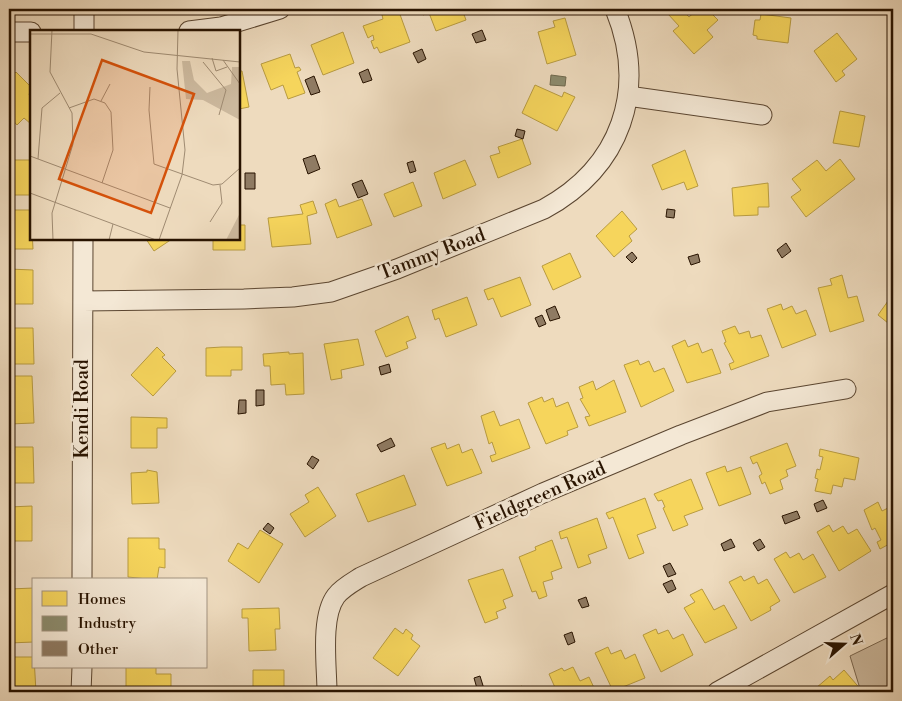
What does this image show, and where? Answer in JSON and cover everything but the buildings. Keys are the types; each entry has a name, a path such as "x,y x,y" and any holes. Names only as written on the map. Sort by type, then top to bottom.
{"street":[{"path":"84,9 84,30"},
{"path":"198,30 221,27 280,9"},
{"name":"Tammy Road","path":"83,301 292,297 331,292 397,269 525,218 563,199 594,171 610,149 622,124 628,96 629,65 627,42 615,9"},
{"path":"9,32 30,32"},
{"path":"628,96 762,115"},
{"name":"Kendi Road","path":"82,578 83,240"},
{"name":"Fieldgreen Road","path":"327,692 327,620 332,603 337,595 361,577 543,493 689,432 767,402 846,389"},
{"path":"717,692 893,594"},
{"path":"81,692 82,668"}],"shaded area":[{"path":"893,635 893,692 861,692 850,656"}]}
